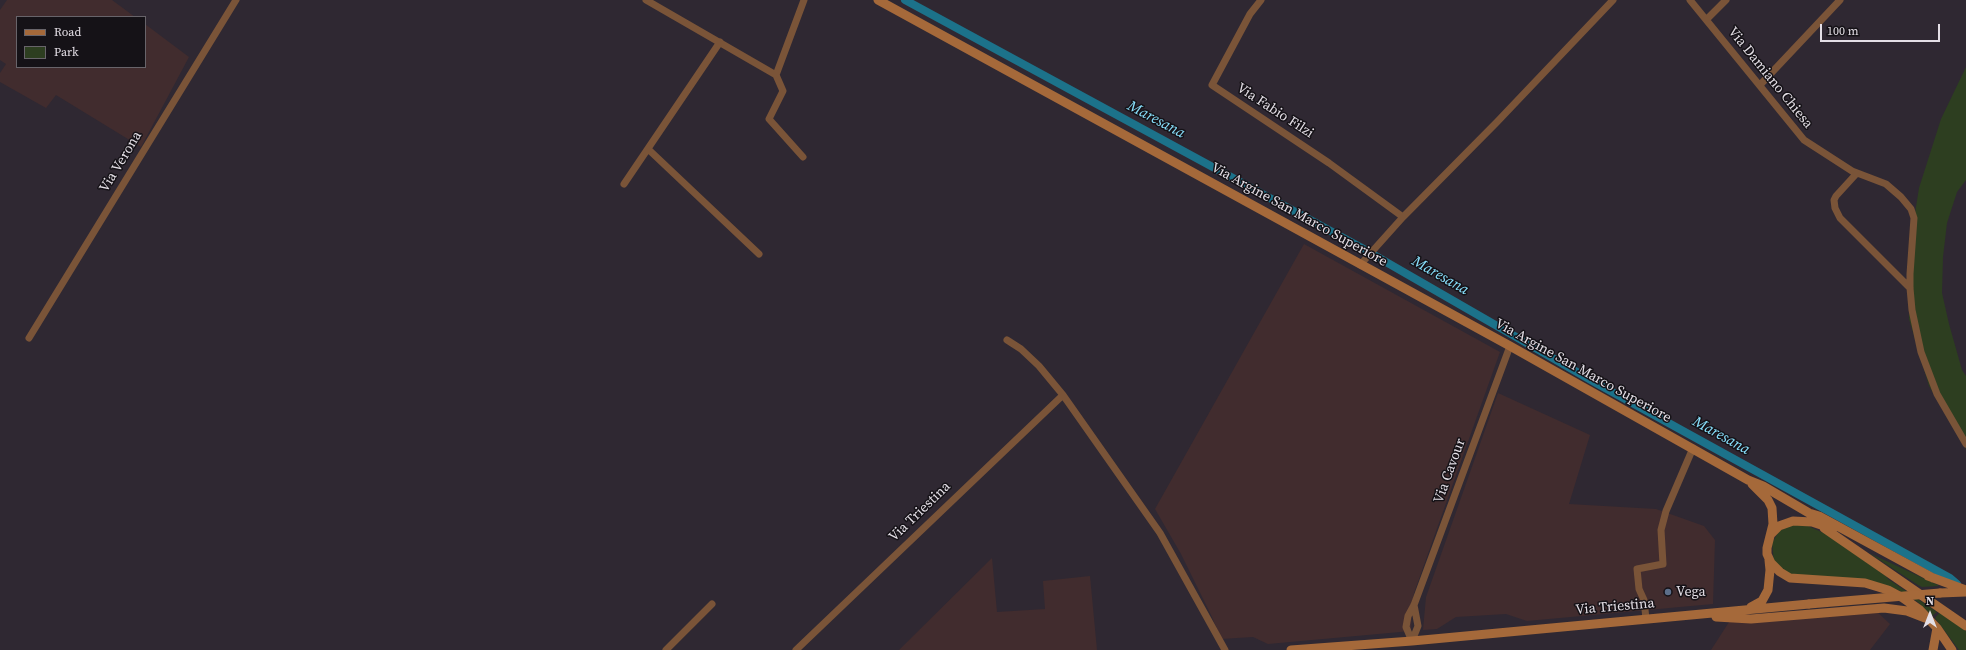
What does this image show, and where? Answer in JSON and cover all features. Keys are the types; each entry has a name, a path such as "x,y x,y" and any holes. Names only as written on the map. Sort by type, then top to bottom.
{"street":[{"name":"Via Verona","path":"29,338 236,0"},
{"path":"646,0 776,75 783,91 769,119 803,157"},
{"path":"776,75 804,0"},
{"name":"Via Argine San Marco Superiore","path":"878,0 1362,263 1748,480"},
{"name":"Via Fabio Filzi","path":"1261,0 1250,14 1212,86 1329,163 1403,217"},
{"path":"1362,263 1403,217 1470,150 1613,0"},
{"name":"Via Damiano Chiesa","path":"1690,0 1804,140 1858,173 1886,184 1901,197 1911,209 1914,218 1910,288 1912,310 1921,352 1937,394 1966,444"},
{"path":"1707,20 1726,0"},
{"path":"1760,85 1840,0"},
{"path":"624,184 720,42"},
{"path":"648,149 759,254"},
{"path":"1858,173 1836,196 1834,200 1835,208 1840,218 1910,288"},
{"path":"1007,340 1021,349 1063,395 1160,533 1225,650"},
{"name":"Via Cavour","path":"1412,641 1406,628 1408,616 1414,605 1510,346"},
{"name":"Via Triestina","path":"796,650 1063,395"},
{"path":"1646,619 1644,600 1639,589 1637,569 1663,564 1661,530 1666,511 1693,448"},
{"path":"1748,480 1763,486 1809,513 1819,516 1933,578"},
{"path":"1748,480 1768,500 1772,508 1774,524 1767,548 1770,570 1768,590 1762,601 1748,609"},
{"path":"1809,513 1819,525 1966,626"},
{"path":"1771,534 1785,523 1802,521 1819,525 1835,530 1909,570 1966,591"},
{"path":"1768,558 1780,572 1790,578 1859,583 1888,590 1909,602 1929,619 1952,650"},
{"name":"Via Triestina","path":"1291,650 1412,641 1748,609 1966,591"},
{"path":"666,650 712,604"},
{"path":"1412,641 1418,626 1414,605"},
{"path":"1682,615 1751,618 1893,608 1907,611 1929,619"},
{"path":"1933,650 1937,628"}],"shaded area":[{"path":"7,0 112,0 134,16 16,16 16,68 146,68 146,25 189,57 141,147 56,95 46,108 0,82 0,73 6,64 0,60 0,10"},
{"path":"1304,244 1500,352 1414,593 1411,631 1268,644 1253,637 1221,639 1212,617 1181,554 1155,509"},
{"path":"1498,393 1590,435 1569,504 1656,509 1704,526 1715,540 1713,604 1527,621 1506,614 1456,617 1437,629 1423,630 1426,597"},
{"path":"992,558 997,612 1045,609 1043,581 1090,576 1097,650 899,650"},
{"path":"1872,607 1890,624 1870,650 1711,650 1731,619"}],"green space":[{"path":"1966,67 1966,180 1957,192 1947,223 1943,257 1942,293 1962,370 1966,376 1966,449 1929,386 1909,319 1909,251 1919,188 1941,119"},
{"path":"1797,524 1808,526 1828,535 1886,576 1888,579 1937,612 1932,616 1918,602 1900,591 1883,584 1791,575 1774,562 1772,543 1779,531"},
{"path":"1869,553 1938,585 1938,586 1922,587"},
{"path":"1940,612 1966,631 1966,650 1959,650 1935,618"}],"waterway":[{"name":"Maresana","path":"905,0 1360,247 1596,383 1950,578 1957,584"}],"place":[{"name":"Vega","path":"1668,592"}]}
